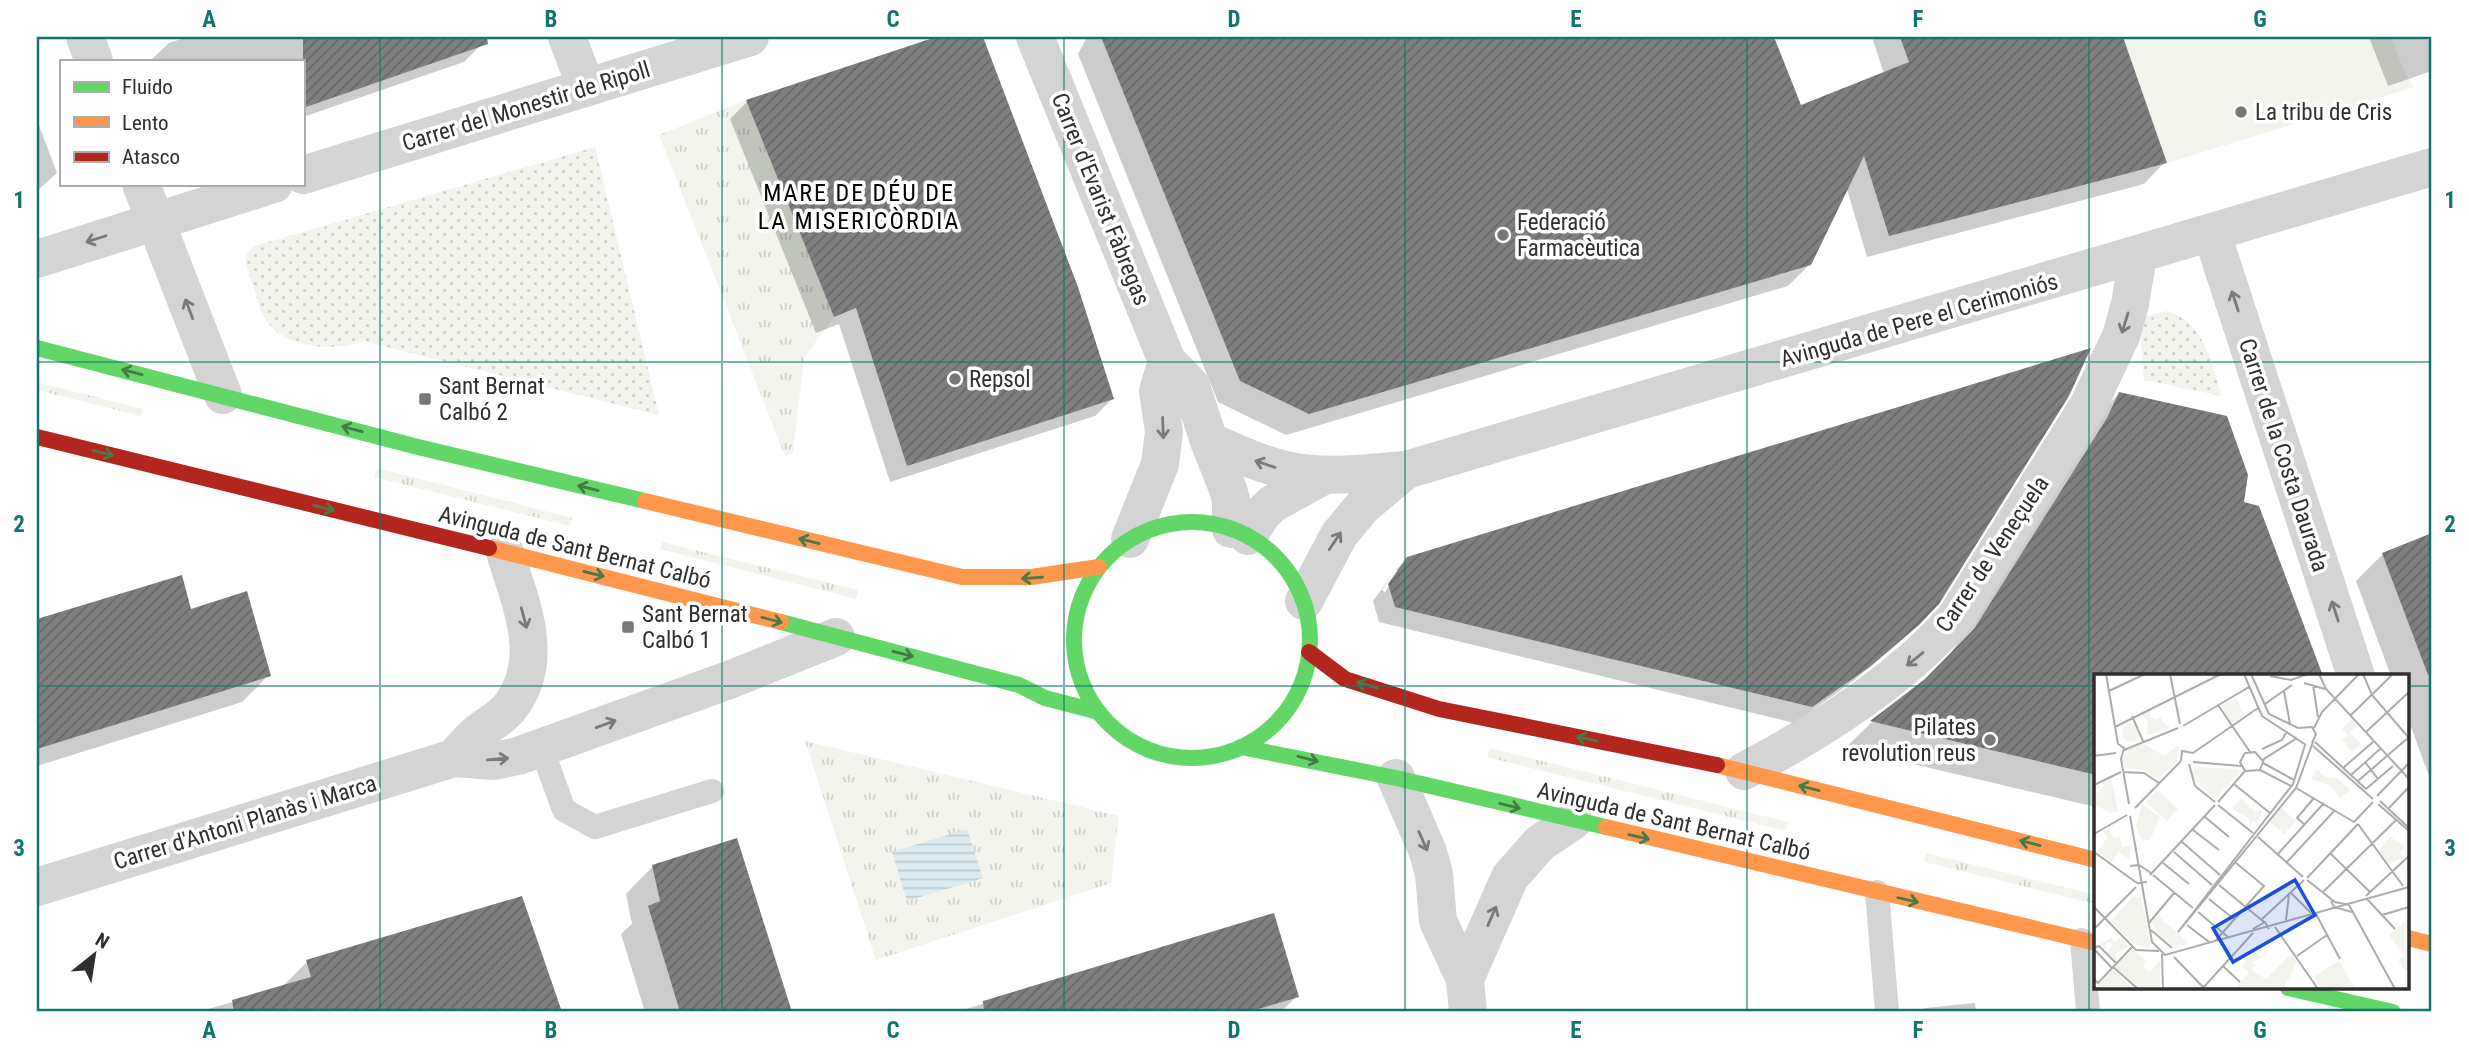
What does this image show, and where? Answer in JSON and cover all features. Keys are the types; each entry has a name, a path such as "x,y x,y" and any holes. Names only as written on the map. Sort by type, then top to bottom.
{"main road":[{"path":"37,348 431,450 962,577 988,580 1051,577 1099,567"},
{"name":"Avinguda de Sant Bernat Calbó","path":"37,437 836,637 1018,685 1045,698 1099,712"},
{"path":"1211,523 1240,533 1266,548 1282,564 1304,601 1310,635 1309,652 1305,676 1295,699 1263,734 1241,747 1217,755 1190,758 1164,754 1140,746 1118,731 1099,712 1087,694 1074,650 1079,606 1087,585 1099,567 1119,547 1170,524 1211,523"},
{"path":"1309,652 1345,679 1439,709 1744,771 2094,859"},
{"name":"Avinguda de Sant Bernat Calbó","path":"1241,747 1396,778 2089,942"},
{"path":"2410,938 2432,944"},
{"path":"2297,990 2393,1012"}],"street":[{"path":"85,37 94,60"},
{"path":"567,37 586,87"},
{"name":"Carrer del Monestir de Ripoll","path":"304,175 750,37"},
{"name":"Carrer d'Evarist Fàbregas","path":"1035,37 1167,361 1191,386 1240,533"},
{"name":"Avinguda de Pere el Cerimoniós","path":"1209,441 1287,471 1325,475 1406,470 2432,167"},
{"path":"142,186 223,395"},
{"path":"37,259 267,186"},
{"name":"Carrer de la Costa Daurada","path":"2212,234 2355,674"},
{"name":"Carrer de Veneçuela","path":"1744,771 1794,745 1870,692 1928,648 1956,617 2088,406 2121,336 2130,304 2138,256"},
{"path":"1130,540 1160,464 1164,432 1158,391 1167,361"},
{"name":"Avinguda de Pere el Cerimoniós","path":"1304,601 1339,535 1363,506 1406,470"},
{"name":"Avinguda de Pere el Cerimoniós","path":"1240,533 1272,504 1325,475"},
{"name":"Carrer d'Antoni Planàs i Marca","path":"454,758 481,730 509,708 526,678 530,653 527,624 505,552"},
{"name":"Carrer d'Antoni Planàs i Marca","path":"37,887 454,758 494,761 507,759 729,680 836,637"},
{"path":"1396,778 1428,852 1434,874 1438,920 1466,995"},
{"path":"1466,995 1510,877 1540,843 1573,821"}],"lane":[{"path":"541,747 564,810 595,827 712,791"},
{"path":"1877,892 1886,1012"},
{"path":"2088,1012 2089,942"}],"green space":[{"name":"La tribu de Cris","path":"2123,37 2391,37 2404,71 2414,87 2167,163"},
{"path":"746,100 834,317 804,358 793,453 785,456 659,135"},
{"path":"595,147 659,415 363,341 323,347 295,342 272,328 262,314 246,263 246,254 255,246"},
{"path":"2167,311 2180,316 2198,334 2205,345 2222,396 2144,380 2140,318"},
{"path":"37,382 143,409 141,416 37,390"},
{"path":"377,468 572,518 570,526 374,477"},
{"path":"662,542 858,590 856,599 661,549"},
{"path":"805,741 1119,816 1111,883 876,960"},
{"path":"1490,748 1788,822 1786,831 1487,757"},
{"path":"1926,853 2094,895 2094,904 1924,862"}],"shaded area":[{"path":"967,829 983,878 907,901 892,852"}],"building":[{"path":"303,37 487,37 488,44 304,108"},
{"path":"936,37 983,37 1078,287 1114,399 907,466 856,308 834,317 746,100"},
{"name":"Federació Farmacèutica","path":"1101,37 1774,37 1801,105 1909,62 1900,37 2123,37 2167,163 1889,236 1864,156 1811,265 1309,414 1240,381"},
{"path":"2091,348 2069,396 1939,604 1871,666 1812,707 1395,607 1388,584 1407,557"},
{"path":"2119,392 2227,416 2248,475 2244,502 2259,506 2322,674 2094,674 2094,775 1870,721 1925,679 1974,629 2107,418"},
{"path":"2432,533 2432,674 2428,675 2382,553"},
{"path":"182,575 191,609 247,591 271,676 37,749 37,619"},
{"path":"737,838 792,1012 680,1012 648,906 660,901 652,865"},
{"path":"522,896 562,1012 234,1012 232,1000 311,977 306,960"},
{"path":"1274,913 1299,997 1248,1012 984,1012 983,1001"}],"traffic: fast":[{"path":"37,348 418,447 645,501"},
{"path":"1192,522 1237,531 1267,549 1283,565 1301,595 1310,640 1301,685 1283,715 1267,731 1237,749 1192,758 1147,749 1117,731 1101,715 1083,685 1074,640 1083,595 1101,565 1117,549 1147,531 1192,522"},
{"path":"781,622 1019,685 1045,698 1099,712"},
{"path":"1241,747 1396,778 1606,827"},
{"path":"2297,990 2393,1012"}],"traffic: slow":[{"path":"645,501 962,577 1031,577 1099,567"},
{"path":"489,548 781,622"},
{"path":"1717,765 2094,859"},
{"path":"1606,827 2094,943"},
{"path":"2410,938 2432,944"}],"traffic: jam":[{"path":"37,437 489,548"},
{"path":"1309,652 1345,679 1439,709 1717,765"}],"place":[{"name":"La tribu de Cris","path":"2241,112"},
{"name":"Federació Farmacèutica","path":"1503,235"},
{"name":"Repsol","path":"955,379"},
{"name":"Sant Bernat Calbó 2","path":"425,399"},
{"name":"Sant Bernat Calbó 1","path":"628,627"},
{"name":"Pilates revolution reus","path":"1990,740"}],"district":[{"name":"MARE DE DÉU DE LA MISERICÒRDIA","path":"859,207"}]}
